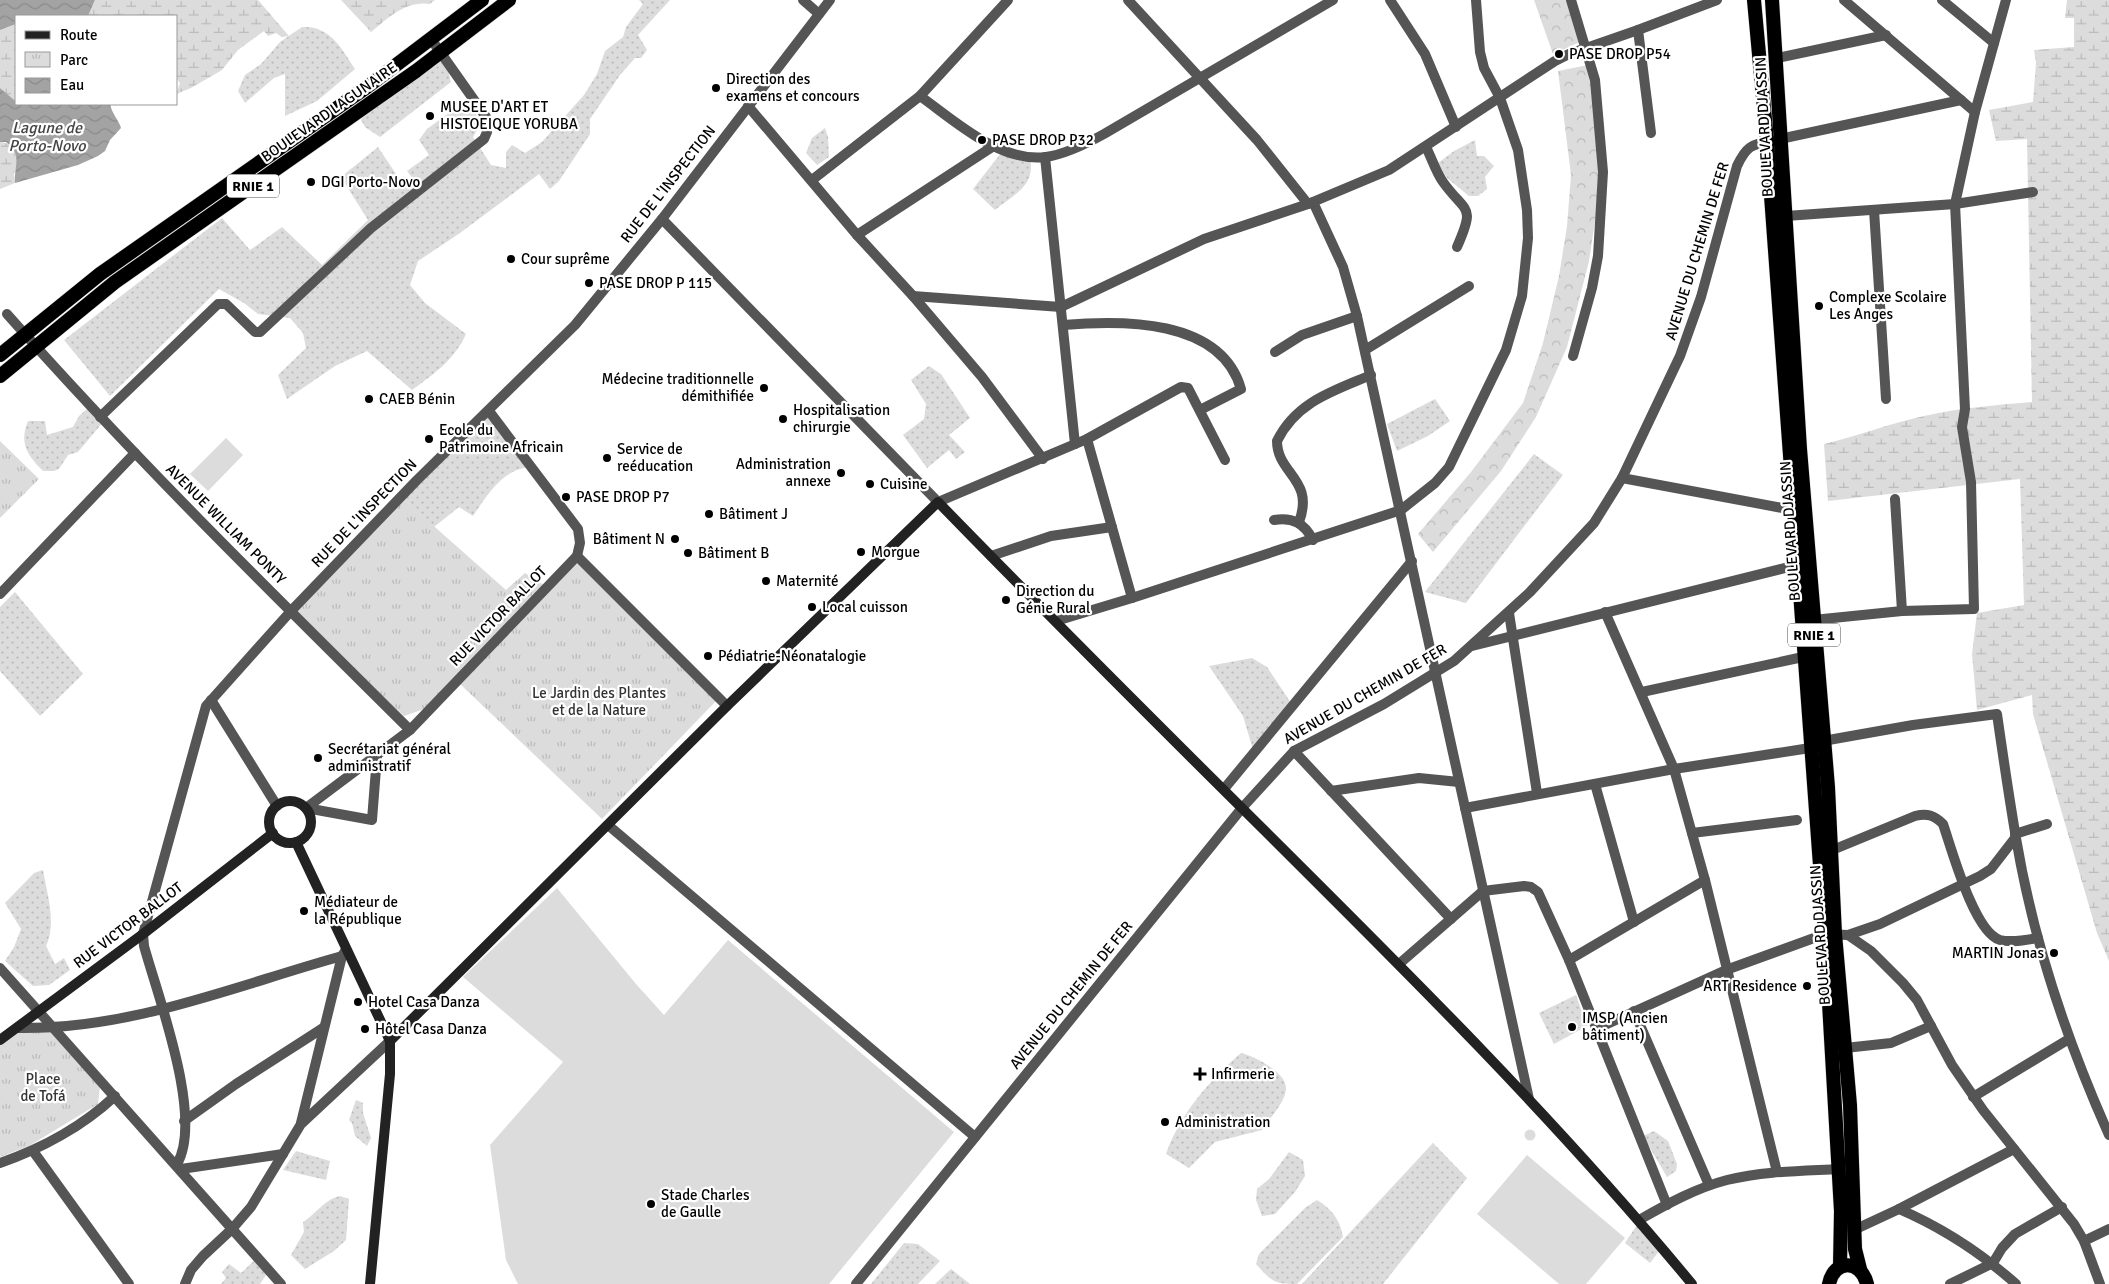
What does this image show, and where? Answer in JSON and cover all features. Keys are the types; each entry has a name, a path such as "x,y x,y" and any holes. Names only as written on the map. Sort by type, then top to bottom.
{"highway":[{"name":"BOULEVARD LAGUNAIRE","path":"0,355 100,274 367,87 482,0"},
{"name":"BOULEVARD LAGUNAIRE","path":"0,376 115,282 440,54 508,0"},
{"name":"BOULEVARD DJASSIN","path":"1754,0 1786,216 1813,620 1828,787 1830,851 1856,1228 1855,1248 1860,1269"},
{"name":"BOULEVARD DJASSIN","path":"1772,0 1777,58 1774,140 1793,510 1803,656 1810,748 1836,934 1841,1211 1840,1266"},
{"path":"1829,1284 1832,1273 1840,1266 1850,1265 1860,1269"},
{"name":"RNIE 1","path":"1860,1269 1867,1284"}],"main road":[{"path":"390,1041 727,706 938,502 1399,964 1529,1099 1640,1220 1692,1284"},
{"path":"294,801 306,808 310,817 310,827 305,836 296,842 283,841 273,833 270,818 277,806 284,802 294,801"},
{"name":"RUE VICTOR BALLOT","path":"0,1040 143,934 273,833"},
{"path":"296,842 345,952 390,1041 390,1074 370,1284"}],"street":[{"path":"803,0 819,14"},
{"name":"RUE DE L'INSPECTION","path":"143,934 203,713 211,700 290,611 417,480 575,325 662,219 830,0"},
{"path":"812,180 920,96 1008,0"},
{"path":"1128,0 1257,140 1311,203 1343,267 1357,316 1401,510 1435,675 1529,1099"},
{"path":"920,96 992,146 1022,155 1045,157 1087,143 1333,0"},
{"path":"1390,0 1425,54 1456,127"},
{"path":"1056,621 1313,540 1401,510 1435,484 1449,467 1506,350 1522,296 1528,238 1527,210 1518,150 1500,98 1484,68 1480,52 1476,0"},
{"path":"1571,0 1587,47 1594,80 1600,123 1602,208 1592,288 1573,356"},
{"path":"913,296 1061,307 1204,240 1311,203 1389,170 1555,61 1587,47 1717,0"},
{"path":"1844,0 1975,112"},
{"path":"1942,0 1994,43"},
{"path":"1813,620 1902,611 1974,609 1971,482 1962,427 1965,409 1955,204 1975,112 2006,0"},
{"path":"1638,30 1651,133"},
{"path":"1777,58 1886,35"},
{"path":"100,417 218,304 226,304 256,332 260,332 371,228 484,139 487,132 486,117 431,39"},
{"path":"1945,104 1950,90"},
{"name":"AVENUE DU CHEMIN DE FER","path":"856,1284 1242,808 1294,751 1435,675 1472,646 1509,612 1549,573 1594,523 1622,478 1659,405 1686,340 1701,297 1744,152 1750,146 1774,140 1960,100"},
{"path":"748,106 857,235 913,296 982,377 1043,459"},
{"path":"857,235 992,146"},
{"path":"1426,147 1442,180 1460,200 1468,216 1467,224 1457,247"},
{"path":"1045,157 1075,444"},
{"path":"1786,216 1955,204 2033,192"},
{"path":"1874,210 1886,399"},
{"path":"662,219 938,502 1087,439 1181,387 1188,388 1226,460"},
{"path":"1365,350 1469,286"},
{"name":"AVENUE WILLIAM PONTY","path":"7,314 100,417 242,564 410,730"},
{"path":"1275,352 1302,335 1357,316"},
{"path":"1062,325 1107,321 1132,322 1182,334 1197,339 1213,348 1232,367 1241,389 1200,410"},
{"path":"1299,522 1304,510 1303,496 1297,481 1280,457 1277,449 1280,434 1291,417 1314,400 1370,375"},
{"path":"489,411 572,521 580,536 578,556 727,706"},
{"path":"1087,439 1132,598"},
{"path":"0,594 135,453"},
{"path":"1622,478 1793,510"},
{"path":"1895,499 1902,611"},
{"path":"1274,520 1287,519 1299,522 1313,540"},
{"path":"991,556 1051,536 1112,527"},
{"name":"RUE VICTOR BALLOT","path":"306,808 378,756 410,730 578,556"},
{"path":"1224,789 1412,561"},
{"path":"1472,646 1797,565"},
{"path":"1509,612 1538,793"},
{"path":"1605,612 1642,692 1674,769 1705,880 1777,1172"},
{"path":"1642,692 1803,656"},
{"path":"211,700 277,806"},
{"path":"1823,741 1913,725 1997,714 2015,836 2038,938 2069,1039 2109,1135"},
{"path":"1464,808 1674,769 1810,748"},
{"path":"1294,751 1451,919"},
{"path":"306,808 372,820 378,756"},
{"path":"1331,791 1419,778 1459,782"},
{"path":"1595,784 1634,922"},
{"path":"1830,851 1915,816 1929,815 1943,824 1964,885 1988,934 2008,941 2038,938"},
{"path":"1692,833 1797,820"},
{"path":"1596,1028 1726,970 1836,934 1880,924 1964,885 1991,869 2015,836 2047,824"},
{"path":"608,825 975,1137"},
{"path":"1569,960 1705,880"},
{"path":"1399,964 1483,891 1524,886 1531,887 1538,892 1569,960 1667,1205"},
{"path":"143,934 162,1011 181,1076 184,1143 178,1167"},
{"path":"1836,934 1871,951 1898,978 1916,1000 1952,1065 1974,1097 2062,1207 2084,1241 2100,1284"},
{"path":"17,1028 55,1029 162,1011 345,952"},
{"path":"184,1283 203,1256 232,1229 258,1197 301,1124 323,1028 345,952"},
{"path":"0,968 281,1284"},
{"path":"1634,1012 1709,1186"},
{"path":"1845,1048 1892,1043 1930,1026"},
{"path":"184,1121 323,1028"},
{"path":"1974,1097 2069,1039"},
{"path":"301,1124 390,1041"},
{"path":"0,1163 33,1151 98,1110 115,1096"},
{"path":"1856,1228 1899,1209 2014,1149"},
{"path":"33,1151 129,1284"},
{"path":"178,1167 284,1154"},
{"path":"1640,1220 1667,1205 1727,1180 1777,1172 1839,1169"},
{"path":"1950,1284 1993,1263 2002,1248 2016,1234 2062,1207"},
{"path":"1899,1209 1936,1225 1993,1263 2016,1284"},
{"path":"2084,1241 2109,1229"}],"green space":[{"path":"95,0 258,0 289,36 282,37 276,33 268,36 264,31 238,50 222,70 178,93 180,83 178,80 178,15 88,15"},
{"path":"341,0 435,0 430,4 421,3 405,7 371,32"},
{"path":"639,0 670,0 638,35 647,50 641,58 635,58 620,75 590,119 590,134 559,181 550,189 539,174 460,233 418,261 410,285 425,303 466,334 450,358 436,372 412,390 367,351 335,366 287,399 278,375 306,348 303,333 290,318 258,314 244,303 219,289 110,396 64,340 222,218 250,250 282,227 322,265 368,220 341,177 378,147 404,186 413,179 407,171 429,155 419,140 427,129 468,99 476,114 479,127 473,137 491,165 506,168 506,152 512,145 525,153 542,142 584,95 597,74 605,51 623,37 626,27 643,4"},
{"path":"1534,0 1566,0 1580,42 1553,54"},
{"path":"2067,0 2109,0 2109,961 2097,933 2033,714 2032,695 1977,710 1972,654 1977,613 2024,605 2020,479 1828,501 1824,444 1937,413 2032,402 2027,139 1996,141 1989,110 2033,102 2036,63 2034,50 2074,47 2074,18 2065,18"},
{"path":"15,24 15,102 0,88 0,30"},
{"path":"302,27 312,27 328,34 340,46 355,69 317,101 285,116 285,74 274,78 245,103 238,91 245,75 261,64 280,42"},
{"path":"441,61 448,70 451,82 380,137 365,127 361,120 368,110 436,62"},
{"path":"1588,65 1596,92 1599,195 1589,261 1567,347 1536,417 1501,471 1433,552 1418,534 1471,472 1523,403 1543,343 1559,276 1567,226 1571,175 1558,71"},
{"path":"825,128 828,137 829,157 817,165 806,153 812,138"},
{"path":"1475,140 1477,156 1484,156 1494,166 1485,177 1487,189 1478,196 1469,196 1447,178 1438,163 1454,151"},
{"path":"0,142 4,142 13,148 19,161 14,174 15,183 0,189"},
{"path":"1001,153 1030,159 1031,168 1030,176 1021,189 995,210 973,189"},
{"path":"929,366 941,374 970,418 949,435 965,452 956,459 949,450 927,468 903,435 924,419 926,404 911,380"},
{"path":"1435,399 1450,421 1428,436 1397,451 1387,424"},
{"path":"88,408 104,421 78,452 68,455 59,469 43,471 33,460 26,448 24,436 28,421 45,421 47,435 73,427 79,416"},
{"path":"489,411 532,467 522,468 505,477 491,491 473,516 459,507 434,527 401,497"},
{"path":"226,438 243,455 208,491 190,474"},
{"path":"0,441 39,479 0,518"},
{"path":"1534,454 1563,475 1466,603 1425,592"},
{"path":"401,497 506,590 525,573 547,587 433,706 404,716 291,611"},
{"name":"Le Jardin des Plantes et de la Nature","path":"576,562 717,700 602,819 460,684"},
{"path":"15,592 83,674 40,716 0,671 0,607"},
{"path":"1252,658 1267,667 1293,706 1254,753 1243,716 1209,666"},
{"path":"43,870 51,919 51,928 46,946 55,964 64,958 70,970 49,985 33,986 5,961 14,947 21,929 5,903 34,873"},
{"path":"557,888 664,1015 728,940 954,1132 829,1284 518,1284 506,1260 490,1145 563,1062 463,977"},
{"path":"1576,995 1587,1026 1554,1044 1539,1013"},
{"name":"Place de Tofá","path":"17,1032 51,1032 100,1086 98,1104 29,1146 0,1157 0,1044"},
{"path":"1241,1053 1261,1061 1281,1076 1286,1088 1283,1099 1262,1130 1215,1142 1189,1168 1166,1154 1172,1139 1187,1112 1197,1099"},
{"path":"356,1100 363,1103 363,1113 371,1138 367,1146 355,1136 352,1123 349,1120"},
{"path":"1530,1129 1536,1135 1530,1141 1524,1135"},
{"path":"1654,1131 1668,1141 1677,1164 1676,1171 1667,1177 1643,1136"},
{"path":"1433,1143 1467,1178 1383,1284 1302,1284"},
{"path":"296,1151 330,1161 326,1180 283,1170"},
{"path":"1289,1152 1303,1160 1305,1176 1295,1192 1275,1214 1262,1216 1256,1200 1257,1189 1269,1179"},
{"path":"1527,1155 1625,1238 1586,1284 1559,1284 1477,1214"},
{"path":"340,1196 349,1199 346,1240 334,1251 305,1269 291,1255 304,1232 303,1222 325,1203"},
{"path":"1317,1200 1327,1207 1334,1216 1340,1225 1343,1237 1297,1284 1274,1280 1256,1264 1259,1254 1305,1208"},
{"path":"1637,1225 1660,1250 1650,1263 1625,1243"},
{"path":"904,1243 918,1244 940,1261 918,1284 871,1284"},
{"path":"256,1259 268,1272 260,1284 221,1284 226,1278 222,1272 229,1264 241,1273"},
{"path":"951,1269 970,1284 935,1284"}],"water":[{"path":"0,0 95,0 88,15 15,15 15,24 0,30"},
{"name":"Lagune de Porto-Novo","path":"0,88 15,101 15,105 110,105 121,128 110,140 105,151 98,156 78,165 15,183 16,156 6,142 0,142"}],"place":[{"name":"PASE DROP P54","path":"1559,54"},
{"name":"Direction des examens et concours","path":"716,88"},
{"name":"MUSEE D'ART ET HISTOEIQUE YORUBA","path":"430,116"},
{"name":"PASE DROP P32","path":"982,140"},
{"name":"DGI Porto-Novo","path":"311,182"},
{"name":"Cour suprême","path":"511,259"},
{"name":"PASE DROP P 115","path":"589,283"},
{"name":"Complexe Scolaire Les Anges","path":"1819,306"},
{"name":"Médecine traditionnelle démithifiée","path":"764,388"},
{"name":"CAEB Bénin","path":"369,399"},
{"name":"Hospitalisation chirurgie","path":"783,419"},
{"name":"Ecole du Patrimoine Africain","path":"429,439"},
{"name":"Service de reéducation","path":"607,458"},
{"name":"Administration annexe","path":"841,473"},
{"name":"Cuisine","path":"870,484"},
{"name":"PASE DROP P7","path":"566,497"},
{"name":"Bâtiment J","path":"709,514"},
{"name":"Bâtiment N","path":"675,539"},
{"name":"Morgue","path":"861,552"},
{"name":"Bâtiment B","path":"688,553"},
{"name":"Maternité","path":"766,581"},
{"name":"Direction du Génie Rural","path":"1006,600"},
{"name":"Local cuisson","path":"812,607"},
{"name":"Pédiatrie-Néonatalogie","path":"708,656"},
{"name":"Secrétariat général administratif","path":"318,758"},
{"name":"Médiateur de la République","path":"304,911"},
{"name":"MARTIN Jonas","path":"2054,953"},
{"name":"ART Residence","path":"1807,986"},
{"name":"Hotel Casa Danza","path":"358,1002"},
{"name":"IMSP (Ancien bâtiment)","path":"1572,1027"},
{"name":"Hôtel Casa Danza","path":"365,1029"},
{"name":"Infirmerie","path":"1200,1074"},
{"name":"Administration","path":"1165,1122"},
{"name":"Stade Charles de Gaulle","path":"651,1204"}]}
